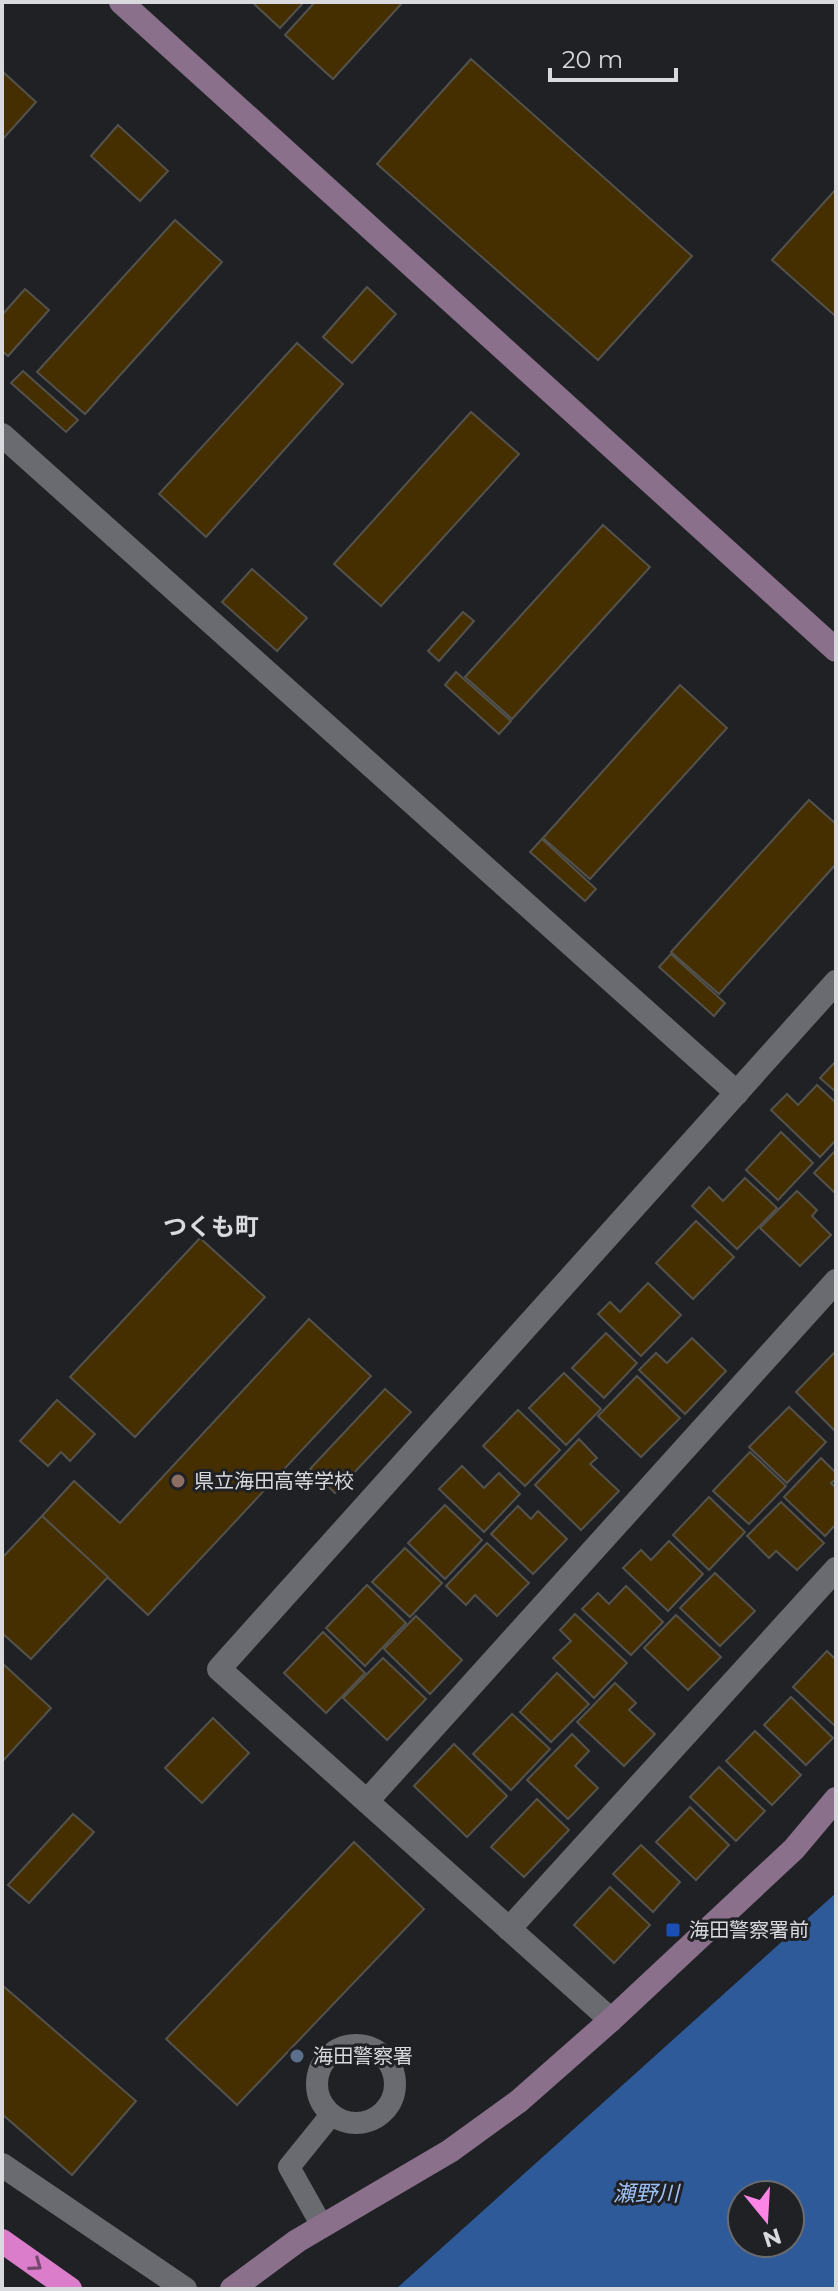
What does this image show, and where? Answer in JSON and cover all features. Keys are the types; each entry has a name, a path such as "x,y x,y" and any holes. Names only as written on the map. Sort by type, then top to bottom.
{"highway":[{"path":"2,2241 70,2289"}],"street":[{"path":"121,2 836,650"},
{"path":"2,435 737,1093"},
{"path":"611,2020 219,1669 836,982"},
{"path":"367,1801 836,1281"},
{"path":"509,1929 836,1569"},
{"path":"232,2289 297,2241 450,2151 519,2101 611,2020 794,1849 836,1799"},
{"path":"2,2165 185,2289"}],"lane":[{"path":"322,2226 289,2167 331,2115"}],"water":[{"name":"瀬野川","path":"836,1893 836,2289 396,2289"}],"building":[{"path":"252,2 304,2 280,28"},
{"path":"315,2 403,2 333,79 285,35"},
{"path":"471,59 692,256 598,360 377,164"},
{"path":"2,71 36,102 2,140"},
{"path":"118,125 168,171 140,201 91,156"},
{"path":"836,189 836,313 834,315 772,260"},
{"path":"175,220 222,262 85,414 37,372"},
{"path":"367,287 396,314 352,363 323,337"},
{"path":"25,289 49,310 8,356 2,351 2,315"},
{"path":"297,343 343,384 206,537 159,494"},
{"path":"23,371 78,420 66,432 11,383"},
{"path":"471,412 519,454 381,606 334,564"},
{"path":"603,525 650,567 512,719 465,677"},
{"path":"252,569 307,618 277,651 222,602"},
{"path":"463,612 474,621 439,661 428,651"},
{"path":"456,672 511,721 499,734 445,685"},
{"path":"680,685 727,728 590,879 543,838"},
{"path":"809,800 836,824 836,864 719,994 671,952"},
{"path":"542,839 596,889 585,901 530,852"},
{"path":"671,954 725,1003 714,1016 659,967"},
{"path":"836,1061 836,1092 820,1078"},
{"path":"817,1085 836,1103 836,1140 820,1157 771,1110 787,1094 798,1105"},
{"path":"781,1132 813,1163 778,1200 746,1170"},
{"path":"836,1150 836,1194 814,1173"},
{"path":"745,1178 777,1208 737,1249 692,1206 709,1187 723,1201"},
{"path":"797,1191 817,1210 812,1216 831,1235 800,1266 760,1228"},
{"path":"696,1221 734,1257 693,1299 656,1263"},
{"path":"200,1238 265,1297 135,1437 70,1377"},
{"path":"648,1283 681,1315 641,1356 598,1314 610,1302 620,1312"},
{"path":"309,1319 371,1376 148,1615 42,1516 74,1481 120,1523"},
{"path":"606,1333 637,1363 604,1398 572,1368"},
{"path":"692,1338 726,1371 685,1414 639,1370 656,1353 667,1363"},
{"path":"836,1351 836,1429 835,1431 796,1392"},
{"path":"564,1373 601,1409 566,1445 529,1408"},
{"path":"637,1376 680,1418 641,1457 598,1416"},
{"path":"385,1389 411,1412 335,1493 310,1469"},
{"path":"57,1400 95,1434 70,1461 61,1452 48,1466 20,1441"},
{"path":"789,1407 826,1442 787,1483 749,1447"},
{"path":"518,1410 560,1450 525,1486 483,1446"},
{"path":"579,1439 597,1458 590,1464 619,1491 581,1530 535,1485"},
{"path":"750,1452 786,1486 749,1524 713,1491"},
{"path":"821,1458 836,1473 836,1479 831,1483 836,1488 836,1524 825,1536 784,1497"},
{"path":"462,1466 484,1488 499,1473 520,1494 484,1532 439,1489"},
{"path":"709,1497 745,1532 709,1570 673,1535"},
{"path":"781,1502 824,1543 797,1570 776,1551 769,1558 747,1536"},
{"path":"445,1505 482,1540 445,1579 408,1543"},
{"path":"518,1506 531,1519 538,1511 567,1539 533,1574 491,1534"},
{"path":"42,1516 108,1577 31,1659 2,1633 2,1558"},
{"path":"669,1541 703,1574 668,1611 623,1568 641,1550 651,1560"},
{"path":"487,1543 529,1583 497,1616 475,1595 466,1605 446,1586"},
{"path":"405,1548 442,1583 410,1617 372,1582"},
{"path":"715,1573 755,1611 720,1646 680,1608"},
{"path":"367,1585 406,1623 365,1666 326,1628"},
{"path":"626,1586 663,1622 631,1655 582,1609 598,1593 609,1604"},
{"path":"575,1614 627,1663 594,1698 553,1658 571,1641 560,1630"},
{"path":"676,1615 721,1657 688,1690 644,1648"},
{"path":"416,1616 462,1660 430,1694 384,1649"},
{"path":"323,1632 365,1673 326,1713 284,1673"},
{"path":"827,1651 836,1660 836,1727 793,1687"},
{"path":"383,1658 426,1699 387,1740 343,1698"},
{"path":"2,1663 51,1708 2,1762"},
{"path":"557,1673 589,1704 551,1742 520,1712"},
{"path":"615,1683 636,1703 629,1710 655,1734 624,1766 577,1722"},
{"path":"791,1697 833,1738 806,1765 764,1725"},
{"path":"512,1714 550,1749 511,1790 473,1754"},
{"path":"213,1718 249,1753 202,1803 165,1768"},
{"path":"755,1731 801,1775 772,1805 726,1761"},
{"path":"572,1734 589,1751 575,1766 598,1788 568,1819 527,1780"},
{"path":"454,1744 507,1796 467,1837 414,1786"},
{"path":"719,1767 765,1811 736,1841 690,1797"},
{"path":"537,1799 569,1830 524,1877 491,1847"},
{"path":"690,1807 729,1845 696,1880 656,1842"},
{"path":"73,1814 94,1832 29,1903 8,1885"},
{"path":"354,1842 424,1909 237,2105 166,2039"},
{"path":"641,1845 680,1882 653,1912 613,1874"},
{"path":"610,1887 650,1925 614,1963 574,1925"},
{"path":"2,1985 136,2101 72,2175 2,2114"}],"place":[{"name":"県立海田高等学校","path":"178,1481"},
{"name":"海田警察署前","path":"673,1930"},
{"name":"海田警察署","path":"297,2056"}],"district":[{"name":"つくも町","path":"211,1227"}]}
